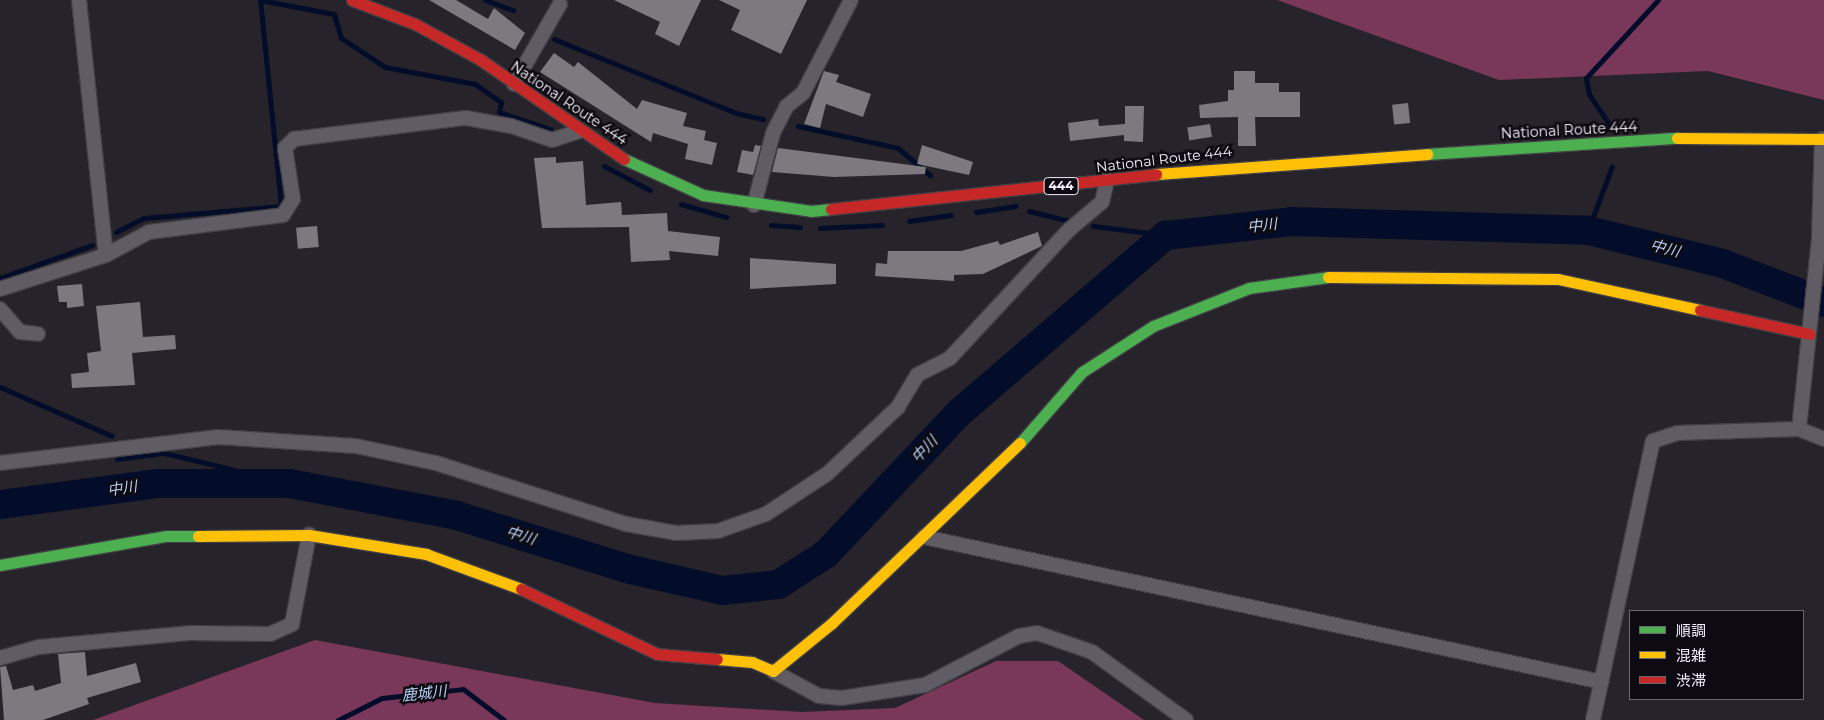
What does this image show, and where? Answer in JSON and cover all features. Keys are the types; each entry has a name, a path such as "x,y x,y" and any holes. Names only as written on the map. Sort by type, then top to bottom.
{"main road":[{"name":"National Route 444","path":"352,0 415,24 514,84 579,131 656,177 703,194 754,205 820,211 1239,165 1544,146 1716,136 1823,139"},
{"path":"0,565 167,536 309,535 426,554 511,584 657,654 752,662 773,671 832,623 1009,455 1082,372 1153,326 1249,288 1308,277 1558,279 1809,334"}],"street":[{"path":"79,0 106,255"},
{"path":"754,205 773,133 787,106 802,93 851,0"},
{"path":"514,84 560,4"},
{"path":"0,289 106,255 149,232 283,215 293,198 284,148 294,139 466,118 511,126 552,140 579,131"},
{"path":"1799,429 1819,238 1823,139"},
{"path":"0,463 218,437 356,446 436,462 626,524 677,533 718,531 766,514 827,474 898,407 917,374 950,358 1070,229 1102,202 1108,180"},
{"path":"0,309 20,332 38,334"},
{"path":"1593,720 1653,440 1677,433 1799,429 1824,439"},
{"path":"0,658 38,647 191,633 270,634 292,624 309,535"},
{"path":"924,537 1602,682"},
{"path":"773,671 819,696 842,698 925,685 1019,636 1037,633 1092,652 1186,720"}],"shaded area":[{"path":"1277,0 1824,0 1824,100 1708,71 1499,80"},
{"path":"315,640 655,703 802,712 895,708 996,661 1058,661 1144,720 93,720"}],"building":[{"path":"429,0 456,0 488,19 494,8 525,33 515,50"},
{"path":"614,0 701,0 679,46 655,34 660,22"},
{"path":"719,0 807,0 781,54 731,30 740,10"},
{"path":"554,53 574,67 578,62 637,109 642,100 687,113 683,126 706,131 704,140 717,143 712,165 685,159 688,144 653,133 651,142 540,72"},
{"path":"824,71 839,75 836,82 871,94 863,117 826,104 820,128 804,124"},
{"path":"1234,71 1255,71 1255,83 1279,83 1279,92 1300,92 1300,117 1255,117 1256,146 1238,146 1238,117 1200,118 1199,105 1228,101 1228,90 1234,90"},
{"path":"1408,103 1410,123 1394,125 1392,105"},
{"path":"1125,106 1144,106 1143,142 1124,141 1124,135 1070,141 1068,123 1098,119 1099,126 1125,124"},
{"path":"1210,124 1212,137 1189,140 1187,128"},
{"path":"755,145 761,146 753,175 737,172 742,150 753,152"},
{"path":"922,145 973,162 969,175 917,164"},
{"path":"778,148 926,167 925,174 834,177 772,172"},
{"path":"556,157 556,163 583,161 586,205 621,202 622,215 667,213 668,231 720,237 718,256 669,251 670,260 631,262 629,227 542,228 534,158"},
{"path":"317,226 319,247 298,249 296,228"},
{"path":"1038,232 1042,246 983,274 954,275 954,281 875,276 876,263 887,264 888,251 961,251 998,241 1000,245"},
{"path":"750,258 836,264 836,284 750,289"},
{"path":"82,284 84,306 67,308 67,302 59,302 57,286"},
{"path":"140,302 143,337 175,335 176,349 132,353 135,385 72,388 71,374 89,372 87,353 101,351 96,306"},
{"path":"85,652 87,676 136,663 141,682 87,698 89,704 43,720 4,720 0,667 6,666 13,690 33,685 35,691 61,683 58,654"}],"waterway":[{"path":"116,232 144,218 281,206 260,0 334,14 341,38 385,67 475,84 501,102 499,112 550,129"},
{"path":"485,0 513,10"},
{"path":"1609,124 1589,94 1586,78 1658,0"},
{"path":"554,39 736,113 763,119"},
{"path":"798,126 898,148 930,175"},
{"path":"604,166 650,190"},
{"path":"1588,230 1612,166"},
{"path":"681,204 726,217"},
{"path":"976,212 1016,206"},
{"path":"1029,211 1069,221"},
{"path":"909,221 951,215"},
{"name":"中川","path":"0,504 158,483 289,483 456,515 626,568 722,590 778,584 825,554 959,412 1165,235 1291,221 1588,230 1722,263 1824,302"},
{"path":"771,225 800,227"},
{"path":"820,228 882,225"},
{"path":"1093,226 1165,235"},
{"path":"0,278 92,245"},
{"path":"0,387 112,436"},
{"path":"117,459 164,453 289,483"},
{"name":"鹿城川","path":"338,720 382,698 463,689 504,720"}],"traffic: fast":[{"path":"1427,154 1677,138"},
{"path":"624,159 703,195 811,211 831,209"},
{"path":"1020,443 1082,372 1153,326 1249,288 1328,277"},
{"path":"0,565 167,536 198,536"}],"traffic: slow":[{"path":"1677,138 1824,139"},
{"path":"1156,174 1427,154"},
{"path":"1328,277 1558,279 1700,310"},
{"path":"717,659 752,662 773,671 832,623 1020,443"},
{"path":"198,536 309,535 426,554 521,589"}],"traffic: jam":[{"path":"352,0 415,24 481,60 624,159"},
{"path":"831,209 1156,174"},
{"path":"1700,310 1809,334"},
{"path":"521,589 657,654 717,659"}]}
